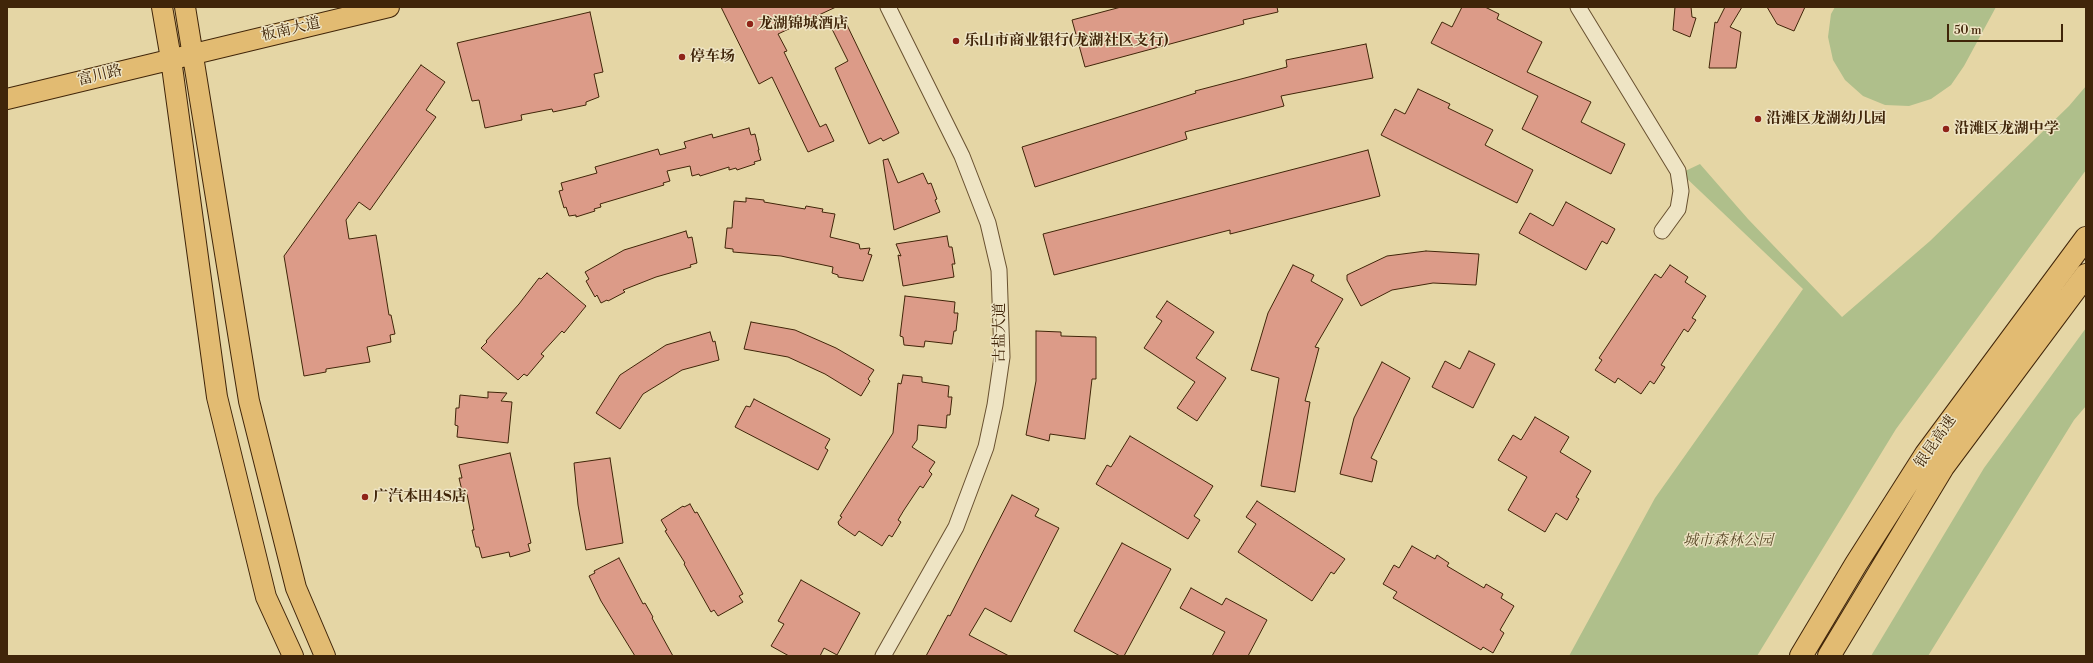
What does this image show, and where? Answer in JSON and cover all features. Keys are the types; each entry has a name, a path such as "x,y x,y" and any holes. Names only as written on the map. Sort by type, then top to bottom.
{"highway":[{"name":"银昆高速","path":"1801,656 1856,564 1926,454 2086,238"},
{"name":"银昆高速","path":"1829,656 1943,467 2086,275"}],"main road":[{"path":"162,7 171,59 217,397 266,597 293,656"},
{"path":"185,7 194,53 249,401 296,588 326,656"},
{"name":"板南大道","path":"194,53 389,7"},
{"name":"富川路","path":"7,99 194,53"}],"street":[{"name":"古盐大道","path":"883,656 956,527 986,447 995,405 1002,357 999,270 988,223 962,156 888,7"},
{"path":"1578,7 1678,171 1681,191 1678,209 1662,232"}],"green space":[{"path":"1835,7 1996,7 1964,66 1951,85 1931,99 1909,106 1885,105 1863,96 1845,80 1833,60 1828,37 1831,14"},
{"name":"城市森林公园","path":"2086,86 2086,170 1896,429 1757,656 1569,656 1655,498 1803,289 1681,173 1700,164 1748,219 1842,317 1930,241 2069,106"},
{"path":"2086,328 2086,406 2074,420 1928,656 1871,656 1984,468"}],"building":[{"path":"721,7 836,7 778,34 787,51 784,52 820,127 826,124 834,141 808,152 772,77 759,84"},
{"path":"1121,7 1277,7 1278,12 1243,20 1244,24 1085,67 1072,20"},
{"path":"1462,7 1485,7 1499,14 1497,19 1542,42 1527,72 1591,102 1581,122 1625,144 1611,174 1522,129 1538,96 1431,43 1442,22 1452,27"},
{"path":"1675,7 1691,7 1692,17 1696,18 1690,37 1673,30"},
{"path":"1725,7 1742,7 1730,27 1741,32 1736,68 1709,68 1715,22 1717,23"},
{"path":"1767,7 1805,7 1794,31 1777,24"},
{"path":"590,12 603,72 594,74 599,97 586,102 586,105 553,112 552,109 521,115 522,120 485,128 479,100 472,101 457,43"},
{"path":"846,23 899,133 883,141 881,138 869,144 835,68 848,61 832,29"},
{"path":"1366,44 1373,78 1281,96 1284,106 1185,132 1187,139 1035,187 1022,147 1196,93 1195,91 1287,67 1286,60"},
{"path":"421,65 445,82 426,110 436,117 370,210 359,202 346,220 349,239 376,235 389,315 391,315 395,334 390,335 391,342 367,347 370,362 326,369 326,372 304,376 284,256"},
{"path":"1418,89 1450,104 1448,108 1493,130 1485,145 1533,170 1517,203 1381,135 1395,109 1405,114"},
{"path":"749,128 751,135 755,134 761,160 754,162 755,164 737,170 736,168 729,170 729,167 700,176 699,174 692,176 690,166 667,171 670,181 663,183 664,185 600,204 601,207 594,209 595,211 576,217 576,215 569,216 566,207 564,208 559,191 563,190 561,183 597,173 595,167 658,149 660,155 686,148 684,142 712,134 713,138"},
{"path":"1368,150 1380,196 1230,234 1230,230 1054,275 1043,234"},
{"path":"888,159 898,183 923,173 928,184 931,183 937,199 935,200 940,212 894,230 883,160"},
{"path":"746,198 764,200 764,202 805,209 806,206 823,209 822,212 835,214 830,237 859,244 860,249 870,248 868,254 872,255 863,281 838,277 838,275 832,273 833,267 781,256 733,252 733,249 725,248 727,228 732,228 734,201 746,202"},
{"path":"1566,202 1615,229 1607,244 1602,241 1586,270 1519,233 1530,213 1553,226"},
{"path":"686,231 688,238 692,237 697,263 690,265 691,267 656,277 623,290 625,292 608,301 607,300 601,303 597,295 595,297 586,281 589,279 585,272 624,250"},
{"path":"947,236 949,247 952,247 955,264 952,264 954,277 903,286 898,255 901,256 896,244"},
{"path":"1426,251 1479,254 1476,285 1433,283 1392,290 1361,306 1347,280 1347,275 1387,256"},
{"path":"1293,265 1314,275 1311,281 1343,299 1315,347 1319,348 1305,401 1310,402 1295,492 1261,486 1279,378 1251,370 1268,313"},
{"path":"1670,265 1688,277 1685,282 1706,296 1692,318 1696,320 1688,332 1684,329 1661,365 1665,367 1654,384 1650,381 1641,394 1618,378 1615,383 1595,370 1602,360 1599,358 1655,274 1661,278"},
{"path":"547,273 586,306 564,333 562,331 541,354 544,356 527,376 524,374 518,380 481,348 539,278 541,279"},
{"path":"905,296 955,302 954,313 958,313 956,331 954,331 952,344 925,341 924,347 904,345 903,337 900,336"},
{"path":"1167,301 1214,332 1196,358 1226,378 1197,421 1177,408 1195,382 1144,348 1162,321 1156,317"},
{"path":"751,322 795,330 836,348 874,370 868,379 870,381 861,396 825,374 788,357 744,349"},
{"path":"1036,331 1061,332 1061,336 1096,337 1096,379 1092,379 1085,439 1050,434 1049,441 1026,435 1036,381"},
{"path":"710,332 713,342 715,341 719,360 682,370 643,394 620,429 596,413 620,375 666,345"},
{"path":"1469,351 1495,364 1473,408 1432,387 1445,361 1460,369"},
{"path":"1382,362 1410,378 1371,458 1377,461 1372,482 1340,474 1354,418"},
{"path":"903,375 922,377 922,382 949,386 948,397 952,397 950,415 947,415 946,428 918,425 917,440 912,447 935,462 929,471 932,474 923,488 920,486 904,510 898,520 901,522 892,537 889,535 882,546 859,531 855,536 839,525 838,522 842,517 840,516 893,433 898,383 901,384"},
{"path":"488,392 507,393 501,401 512,402 508,443 457,437 458,426 455,425 456,408 459,408 460,395 488,398"},
{"path":"754,399 830,439 825,448 828,450 818,470 735,427 746,406 750,407"},
{"path":"1535,417 1569,437 1560,452 1591,471 1576,497 1579,499 1567,520 1556,513 1545,532 1508,510 1527,477 1498,460 1513,435 1521,440"},
{"path":"1130,436 1213,486 1194,516 1200,520 1188,539 1096,484 1107,465 1111,467"},
{"path":"510,453 531,543 528,544 530,551 510,557 509,552 482,558 479,547 476,547 472,530 474,530 467,494 463,495 459,478 462,478 459,465"},
{"path":"610,458 623,543 586,550 578,505 574,463"},
{"path":"1012,495 1039,509 1035,516 1059,528 1011,622 985,608 969,635 1009,656 926,656 948,615 950,616"},
{"path":"1257,501 1345,559 1334,574 1331,572 1312,601 1238,552 1256,524 1246,517"},
{"path":"690,504 695,513 697,512 743,594 739,596 743,602 718,616 714,610 711,612 684,564 685,563 665,531 667,530 661,520 683,506 684,507"},
{"path":"1122,543 1171,569 1124,656 1120,656 1074,631"},
{"path":"1412,546 1435,559 1437,555 1449,563 1447,566 1484,588 1486,584 1503,594 1501,598 1514,606 1500,630 1504,633 1493,653 1483,647 1481,650 1393,598 1397,592 1383,584 1394,565 1399,568"},
{"path":"619,558 643,604 645,603 653,617 652,618 673,656 635,656 601,601 589,576 595,573 594,571"},
{"path":"801,580 860,613 837,655 824,648 820,656 789,656 771,646 784,624 778,621"},
{"path":"1191,588 1222,605 1226,598 1267,620 1248,656 1212,656 1225,632 1180,608"}],"place":[{"name":"龙湖锦城酒店","path":"750,24"},
{"name":"乐山市商业银行(龙湖社区支行)","path":"956,41"},
{"name":"停车场","path":"682,57"},
{"name":"沿滩区龙湖幼儿园","path":"1758,119"},
{"name":"沿滩区龙湖中学","path":"1946,129"},
{"name":"广汽本田4S店","path":"365,497"}]}
